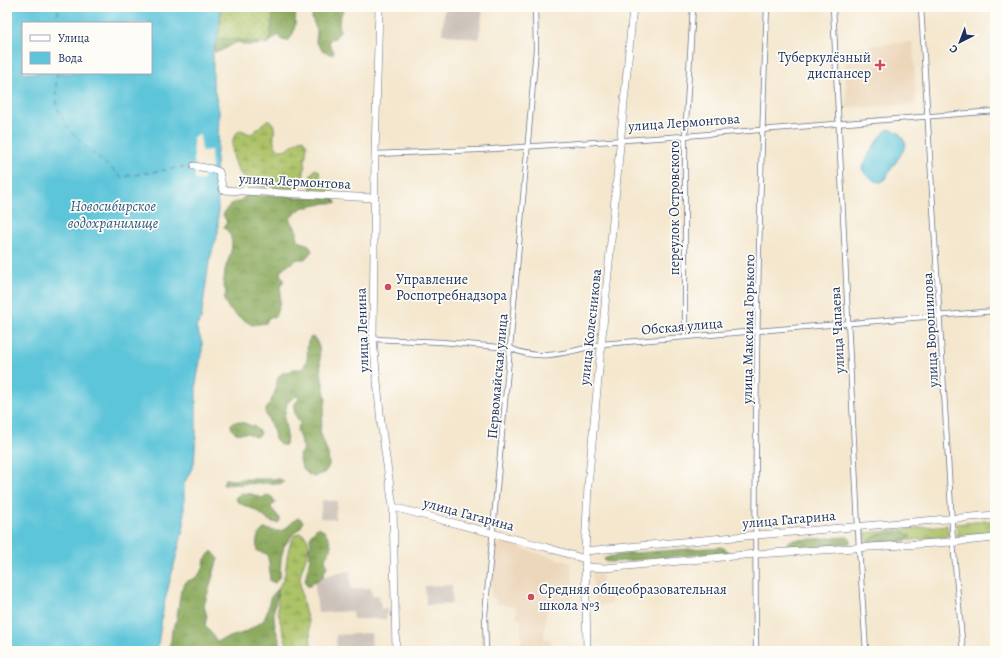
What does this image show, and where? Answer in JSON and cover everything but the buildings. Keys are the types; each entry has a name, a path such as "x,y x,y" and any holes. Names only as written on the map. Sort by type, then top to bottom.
{"street":[{"name":"улица Ленина","path":"379,7 375,154 373,339 381,423 393,507 396,651"},
{"name":"Первомайская улица","path":"486,651 485,615 536,49 535,7"},
{"name":"улица Колесникова","path":"587,651 584,552 588,486 633,7"},
{"name":"переулок Островского","path":"685,337 685,136 692,7"},
{"name":"улица Максима Горького","path":"756,651 755,554 758,331 762,130 767,7"},
{"name":"улица Чапаева","path":"833,7 859,548 866,651"},
{"name":"улица Ворошилова","path":"921,7 952,518 963,651"},
{"name":"улица Лермонтова","path":"375,154 478,150 685,136 995,111"},
{"name":"улица Лермонтова","path":"194,166 212,169 219,172 223,190 375,198"},
{"name":"Обская улица","path":"373,339 442,342 510,348 519,353 530,356 544,356 602,344 995,311"},
{"name":"улица Гагарина","path":"393,507 493,533 585,560"},
{"name":"улица Гагарина","path":"584,552 756,535 995,515"},
{"path":"585,567 605,568 755,554 954,542 995,538"}],"shaded area":[{"path":"445,7 483,7 479,39 442,34"},
{"name":"Туберкулёзный диспансер","path":"913,42 916,104 847,108 845,48"},
{"path":"322,500 337,501 335,519 320,518"},
{"name":"Средняя общеобразовательная школа №3","path":"497,541 571,563 574,596 571,596 572,602 552,605 546,612 544,639 551,640 551,651 521,651 521,620 516,617 516,607 495,603 495,598 491,597"},
{"path":"350,571 351,589 371,588 372,596 379,595 381,609 387,609 386,619 353,619 352,611 318,613 314,578"},
{"path":"592,573 602,573 603,590 611,590 612,605 595,606"},
{"path":"452,585 452,604 426,605 425,586"},
{"path":"371,633 372,651 337,651 336,635"}],"green space":[{"path":"221,7 274,7 269,44 216,37 220,22"},
{"path":"273,7 296,7 293,34 288,41 282,40 278,35 271,41 260,40 258,45 244,45 239,42 221,51 215,52 216,42 220,36 264,33 273,28 270,24"},
{"path":"314,7 344,7 339,21 340,31 335,38 330,39 329,43 334,52 332,55 322,50 316,42 317,31 312,18"},
{"path":"267,120 272,123 274,127 274,142 279,150 286,149 303,139 307,145 303,180 299,189 280,189 251,183 243,177 235,163 232,147 236,134 241,130 250,134 253,133"},
{"path":"315,169 319,171 320,184 332,187 335,190 322,191 310,188 311,175"},
{"path":"250,194 263,196 285,195 296,198 332,198 337,203 303,207 290,218 297,232 297,239 309,245 312,251 305,259 298,259 284,267 281,271 280,274 284,280 280,287 280,303 275,317 268,318 266,323 252,325 229,309 224,300 226,292 223,284 225,268 231,252 232,241 230,235 224,227 227,222 223,215 231,204 239,202 245,196"},
{"path":"312,337 316,340 319,347 321,372 326,400 320,431 328,454 329,465 324,473 314,477 309,475 302,468 299,455 304,449 297,431 298,426 301,425 294,412 294,408 299,397 295,396 287,403 284,418 287,435 286,445 281,445 275,439 274,432 265,412 273,397 277,381 282,373 289,373 293,369 301,369 305,365 308,342"},
{"path":"241,422 254,426 260,432 260,435 255,437 247,433 234,432 231,424"},
{"path":"225,479 280,479 284,482 279,484 266,483 223,485"},
{"path":"241,493 252,494 262,498 267,495 272,497 276,503 271,506 271,508 280,518 280,521 278,523 270,521 253,509 243,505 235,498"},
{"path":"298,518 303,521 301,527 284,546 280,575 275,583 270,581 267,554 257,551 258,536 264,529 281,531 287,528"},
{"path":"995,520 995,532 957,536 956,524"},
{"path":"947,525 949,536 867,545 865,533"},
{"path":"318,527 327,535 331,543 331,548 325,558 327,566 322,578 315,581 310,586 307,586 305,581 310,558 310,538 312,533"},
{"path":"904,532 911,537 898,541 869,541 880,534"},
{"path":"300,533 305,536 309,546 301,572 300,581 305,611 309,624 312,651 289,651 280,621 277,599 279,586 284,576 292,539 295,535"},
{"path":"847,537 851,539 850,543 801,548 790,548 785,545 789,541 793,540"},
{"path":"721,547 728,552 611,562 605,561 604,559 624,554"},
{"path":"212,551 218,558 204,606 207,616 205,625 217,641 246,632 264,620 270,598 279,588 276,598 274,620 283,651 167,651 171,641 172,630 176,622 181,590 186,582 197,577 203,569 205,559"}],"water":[{"name":"Новосибирское водохранилище","path":"7,7 221,7 219,31 213,50 213,84 219,111 216,158 218,232 209,262 201,319 196,327 202,342 202,350 196,384 196,434 194,464 184,484 184,526 164,604 157,651 7,651"},
{"path":"889,129 899,133 906,144 905,148 884,180 879,182 865,174 862,168 877,141"}],"pier":[{"path":"200,135 202,151 211,150 212,168 204,171 204,180 195,180 193,137"}],"ferry route":[{"path":"58,7 58,22"},
{"path":"57,74 56,98 58,110 64,121 91,152 121,177 191,166"}],"place":[{"name":"Туберкулёзный диспансер","path":"880,65"},
{"name":"Управление Роспотребнадзора","path":"388,287"},
{"name":"Средняя общеобразовательная школа №3","path":"531,597"}]}
